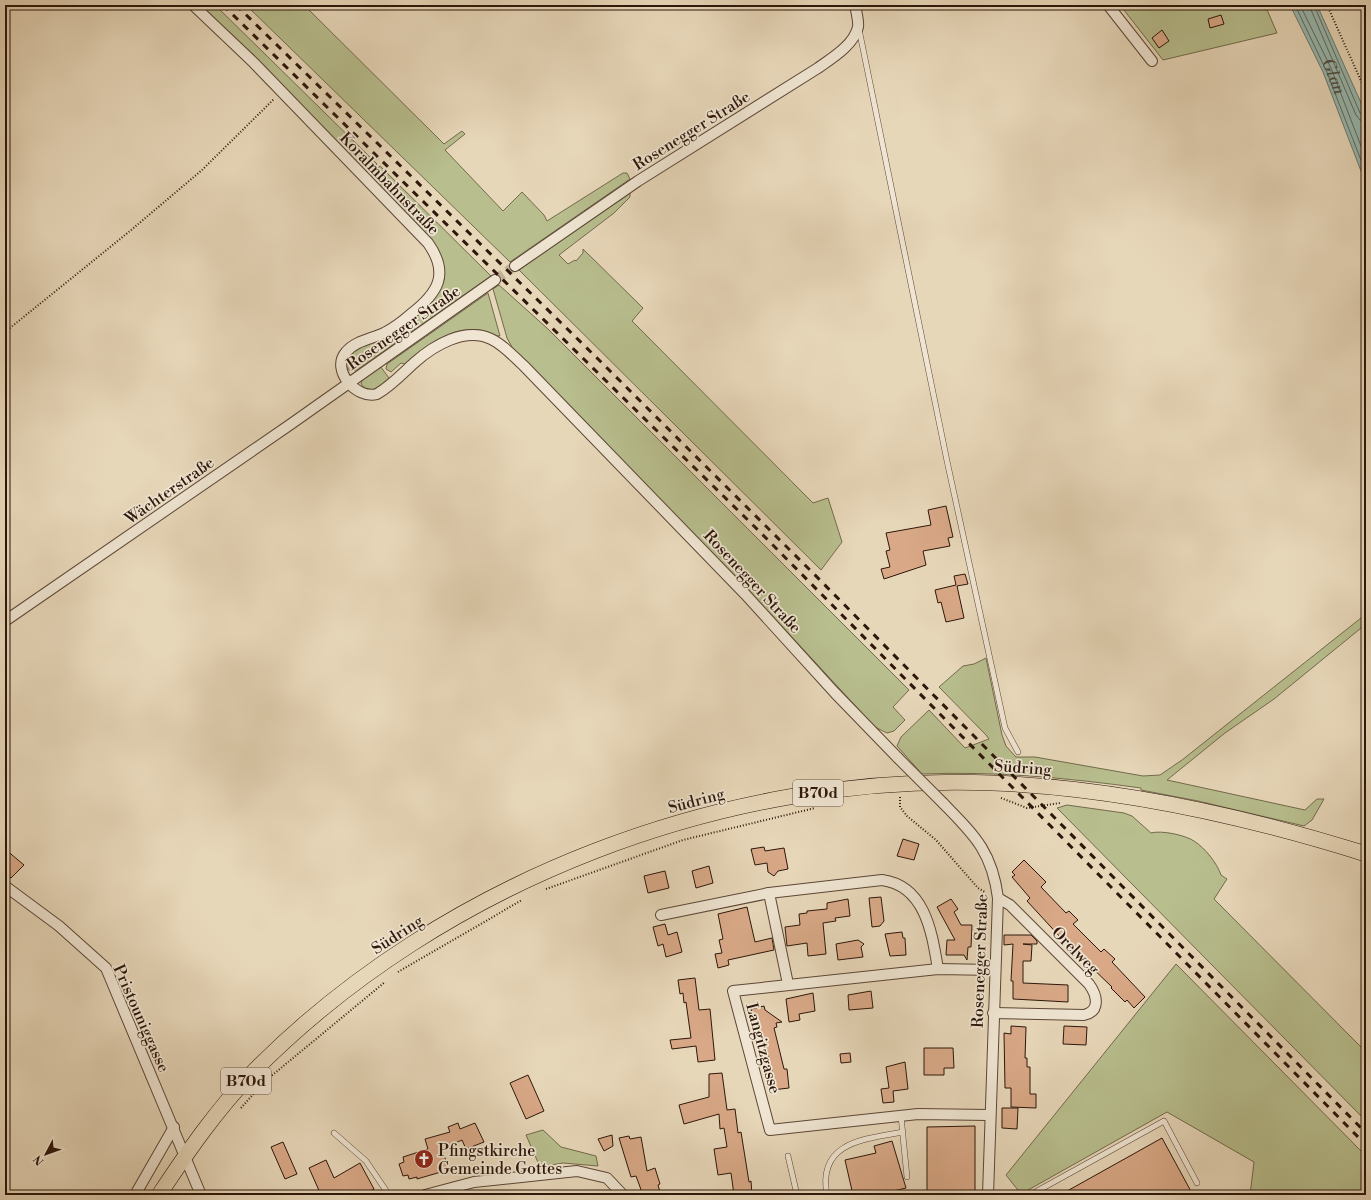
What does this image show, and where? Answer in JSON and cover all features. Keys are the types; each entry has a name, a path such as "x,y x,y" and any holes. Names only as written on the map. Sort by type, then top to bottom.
{"main road":[{"name":"Südring","path":"160,1195 185,1156 216,1114 254,1072 316,1015 384,963 414,943 484,902 551,869 639,836 714,814 807,795 880,786 942,783 1041,786 1128,796 1219,814 1308,836 1366,854"}],"street":[{"name":"Koralmbahnstraße","path":"193,5 282,91 433,250 439,265 438,285 426,302 391,329 357,344 345,353 342,358 342,370 349,383"},
{"path":"855,5 858,26"},
{"path":"1108,5 1152,61"},
{"name":"Rosenegger Straße","path":"515,266 638,181 818,68 843,50 853,38 858,26"},
{"name":"Rosenegger Straße","path":"495,280 349,383 360,394 372,396 382,392 425,354 453,339 476,335 492,339 499,344 524,366 734,582 835,693 943,803 983,848 993,870 998,898 989,1115 988,1195"},
{"name":"Wächterstraße","path":"5,620 349,383"},
{"path":"661,915 769,893 882,880 902,886 923,910 931,929 938,969"},
{"name":"Pristouniggasse","path":"5,886 59,926 106,968 174,1127 201,1195"},
{"path":"769,893 788,984"},
{"name":"Orelweg","path":"993,1013 1084,1015 1094,1009 1097,1001 1095,992 1089,984 1010,905 998,898"},
{"name":"Langitzgasse","path":"989,1115 918,1114 770,1130 733,991 938,969 994,970"},
{"path":"135,1195 174,1127"},
{"path":"425,1195 474,1182 577,1171 607,1178 623,1195"}],"lane":[{"path":"858,26 947,460 1003,720 1005,728 1018,752"},
{"path":"901,1116 906,1177"},
{"path":"1030,1195 1164,1121 1197,1183"},
{"path":"827,1195 825,1178 828,1165 834,1155 846,1146 870,1138 903,1132"},
{"path":"334,1133 366,1161 389,1195"},
{"path":"788,1156 797,1195"}],"path":[{"path":"1327,5 1366,92"},
{"path":"5,332 130,231 202,170 282,91"},
{"path":"900,797 900,807 907,816 936,840 978,888 998,898"},
{"path":"892,798 907,797"},
{"path":"996,797 1027,808 1065,802"},
{"path":"545,890 682,840 818,808"},
{"path":"392,976 524,898"},
{"path":"240,1109 264,1082 386,981"}],"green space":[{"path":"198,5 215,5 377,164 371,170 364,172"},
{"path":"246,5 304,5 444,144 462,131 465,134 445,150 503,211 522,192 544,215 547,221 623,173 627,173 630,179 510,262"},
{"path":"1120,5 1265,5 1277,33 1163,60"},
{"path":"380,166 491,276 357,370 350,371 346,366 347,356 362,346 385,338 400,329 430,303 441,288 444,279 442,259 436,248 371,178 373,173"},
{"path":"630,193 630,197 614,213 559,255 568,264 575,260 576,261 583,253 583,249 643,308 632,321 813,503 828,498 842,542 821,570 519,270"},
{"path":"499,285 548,329 909,690 893,707 905,720 894,731 887,733 875,727 752,594 512,347 507,338 493,289"},
{"path":"488,293 500,336 480,330 459,331 449,334 430,344 405,364 401,363 391,372 386,369 387,364"},
{"path":"380,366 389,378 383,384 372,390 364,388 361,384 362,380"},
{"path":"1366,614 1366,624 1274,699 1225,733 1167,780 1305,810 1317,799 1324,799 1312,820 1304,826 1198,801 1141,790 1141,788 1086,781 1005,774 922,774 897,746 901,737 929,710 965,748 989,739 939,687 963,666 974,664 986,658 1002,735 1006,746 1016,757 1035,757 1143,776 1160,775 1182,760"},
{"path":"1067,805 1124,813 1132,816 1151,833 1167,833 1185,837 1194,841 1206,852 1214,861 1221,875 1227,879 1214,899 1366,1052 1366,1121 1057,808"},
{"path":"1176,964 1366,1156 1366,1195 1250,1195 1254,1162 1167,1112 1021,1194 1006,1175"},
{"path":"543,1130 561,1147 596,1156 598,1166 563,1163 540,1167 526,1135"}],"water":[{"name":"Glan","path":"1290,5 1317,5 1362,105 1366,117 1366,184 1323,72"}],"building":[{"path":"1221,15 1224,24 1210,28 1208,19"},
{"path":"1162,30 1169,41 1159,48 1152,38"},
{"path":"946,506 953,537 948,538 950,546 923,551 926,565 884,579 881,569 890,567 886,551 890,550 886,533 931,525 928,510"},
{"path":"965,574 968,584 957,586 964,618 946,622 941,602 938,603 935,590 956,585 954,576"},
{"path":"903,839 919,844 914,860 897,856"},
{"path":"764,847 765,851 784,848 788,869 778,871 774,876 768,872 767,863 755,865 751,849"},
{"path":"5,849 24,865 11,878 5,872"},
{"path":"1024,860 1046,882 1041,887 1066,913 1069,911 1078,920 1073,924 1101,952 1104,949 1115,959 1112,962 1145,997 1134,1008 1127,1000 1125,1002 1111,988 1112,987 1062,939 1027,901 1030,898 1012,877 1015,875 1012,872"},
{"path":"709,866 713,883 696,888 692,871"},
{"path":"665,871 669,888 648,893 644,876"},
{"path":"881,897 884,921 880,926 872,927 869,898"},
{"path":"848,899 850,916 835,918 836,921 823,923 826,954 808,956 807,943 787,946 785,927 800,925 799,914 807,913 807,911 827,909 827,903"},
{"path":"951,899 958,909 954,912 961,925 972,925 971,947 968,947 967,960 964,955 946,955 947,940 955,940 937,907"},
{"path":"747,907 755,942 772,938 774,950 728,960 729,965 718,968 715,954 722,953 719,940 723,939 718,914"},
{"path":"665,924 668,935 677,932 682,952 666,957 663,944 658,946 653,927"},
{"path":"902,932 903,938 905,938 906,955 890,956 885,934"},
{"path":"1004,935 1031,935 1037,941 1037,944 1023,944 1032,945 1031,961 1023,961 1023,983 1068,985 1068,1002 1013,999 1013,981 1011,981 1013,944 1004,945"},
{"path":"858,940 864,944 861,947 863,957 838,960 836,944"},
{"path":"695,978 699,1010 710,1009 715,1060 698,1062 696,1046 672,1049 670,1040 691,1038 686,1002 684,1003 683,993 680,994 678,980"},
{"path":"871,991 873,1008 849,1010 848,995"},
{"path":"813,993 815,1011 799,1014 800,1020 789,1022 786,999"},
{"path":"764,1006 765,1010 782,1022 776,1023 777,1027 774,1028 784,1069 787,1069 789,1088 772,1090 770,1071 772,1071 765,1044 763,1044 759,1029 756,1030 751,1009"},
{"path":"1011,1026 1026,1027 1025,1058 1027,1058 1027,1067 1030,1067 1030,1094 1036,1094 1036,1108 1011,1107 1011,1088 1005,1088 1004,1033 1011,1034"},
{"path":"1064,1026 1087,1027 1086,1045 1063,1044"},
{"path":"924,1048 953,1048 954,1068 944,1068 944,1075 924,1075"},
{"path":"850,1053 851,1062 841,1063 840,1054"},
{"path":"905,1062 908,1089 893,1091 894,1102 883,1103 881,1089 889,1088 886,1067"},
{"path":"722,1073 727,1110 735,1109 738,1133 741,1132 749,1182 751,1181 752,1195 734,1195 731,1173 718,1175 714,1149 727,1147 724,1128 720,1129 719,1114 684,1124 679,1105 709,1097 709,1074"},
{"path":"528,1075 544,1111 526,1119 510,1083"},
{"path":"1002,1108 1018,1108 1017,1129 1002,1128"},
{"name":"Pfingstkirche Gemeinde Gottes","path":"458,1123 460,1129 475,1123 484,1142 466,1149 462,1140 442,1149 448,1167 440,1169 441,1172 417,1179 417,1177 409,1179 408,1175 403,1176 399,1164 404,1162 403,1157 428,1149 425,1139 450,1132 448,1127"},
{"path":"975,1126 975,1195 927,1195 927,1127"},
{"path":"612,1135 613,1146 604,1151 598,1139"},
{"path":"629,1136 630,1139 641,1137 647,1171 655,1168 660,1184 658,1185 660,1192 653,1195 643,1195 636,1176 631,1177 619,1138"},
{"path":"1162,1138 1193,1195 1060,1195"},
{"path":"892,1141 906,1188 878,1195 853,1195 845,1160 876,1153 874,1146"},
{"path":"283,1142 297,1174 285,1179 271,1147"},
{"path":"326,1160 334,1178 360,1163 374,1189 363,1195 321,1195 309,1168"}],"tunnel":[{"path":"495,280 515,266"}],"railway":[{"path":"223,5 758,530 1366,1145"},
{"path":"236,5 597,358 814,574 1366,1133"}],"place":[{"name":"Pfingstkirche Gemeinde Gottes","path":"424,1159"}]}
